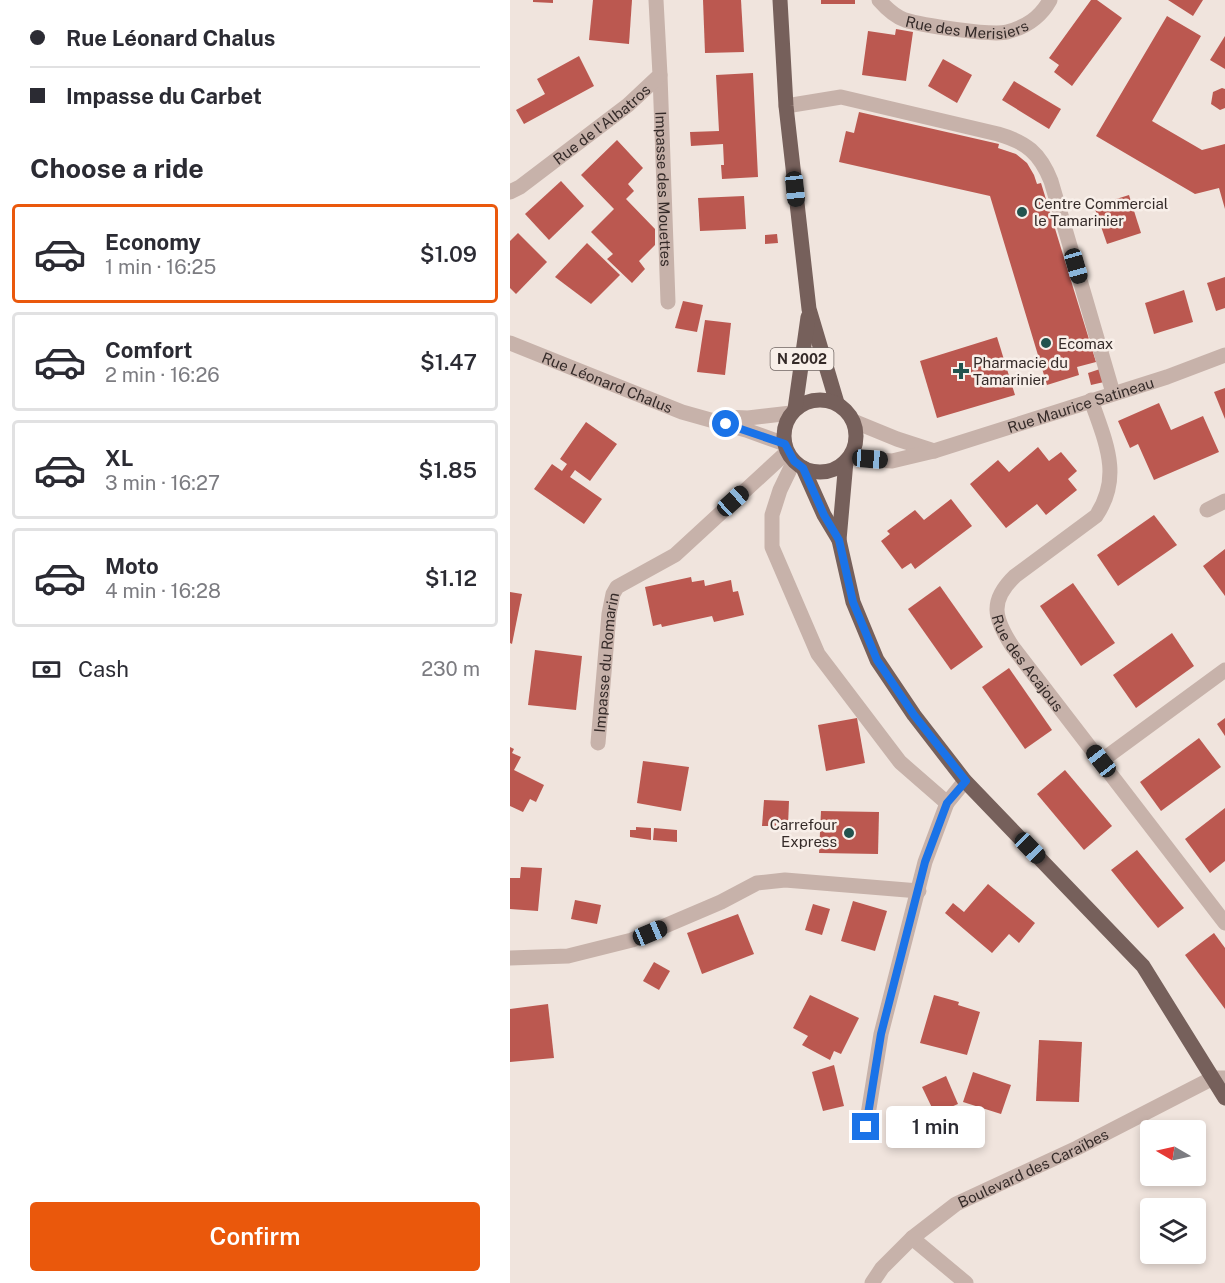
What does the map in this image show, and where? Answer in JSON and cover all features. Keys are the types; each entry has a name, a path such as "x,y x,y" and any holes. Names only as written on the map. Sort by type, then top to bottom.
{"main road":[{"name":"N 2002","path":"780,0 786,106 809,309 837,403"},
{"name":"N 2002","path":"793,411 809,309"},
{"path":"839,540 847,460 856,440 853,421 846,410 837,403 815,399 804,402 793,411 784,433 792,456 839,540 853,602 877,660 914,715 966,781 1143,966 1219,1078 1225,1098"},
{"path":"792,456 814,472 825,472 847,460"}],"street":[{"name":"Rue de l'Albatros","path":"510,192 520,187 628,105 660,75 656,0"},
{"name":"Rue des Merisiers","path":"879,0 889,11 904,20 977,32 1005,33 1030,24 1050,0"},
{"name":"Impasse des Mouettes","path":"660,75 668,302"},
{"path":"786,106 841,97 998,134 1018,140 1034,153 1044,164 1051,181 1113,393"},
{"name":"Rue Léonard Chalus","path":"510,342 682,412 705,417 748,418 793,411"},
{"name":"Rue Maurice Satineau","path":"847,460 892,461 934,451 1167,377 1225,355"},
{"name":"Rue des Acajous","path":"1091,400 1110,458 1110,477 1104,504 1096,516 1003,587 996,607 997,617 1012,646 1101,761 1219,903 1225,923"},
{"name":"Rue Léonard Chalus","path":"705,417 792,456"},
{"path":"853,421 934,451"},
{"path":"792,456 772,515 772,547 818,654 900,762 947,803"},
{"name":"Impasse du Romarin","path":"598,743 609,614 613,594 617,587 675,555 792,456"},
{"path":"1207,510 1225,501"},
{"path":"1101,761 1225,670"},
{"path":"866,1127 881,1034 925,862 947,803 966,781"},
{"path":"510,958 568,956 632,940 720,902 757,883 785,880 919,891"},
{"name":"Boulevard des Caraïbes","path":"872,1283 882,1268 912,1238 956,1204 1219,1078"},
{"path":"912,1238 966,1283"}],"building":[{"path":"533,0 553,0 553,3 533,2"},
{"path":"593,0 632,0 629,44 589,40"},
{"path":"703,0 741,0 744,52 705,53"},
{"path":"821,0 855,0 855,4 821,4"},
{"path":"1091,0 1097,0 1122,18 1072,86 1054,72 1059,65 1049,58"},
{"path":"1168,0 1203,0 1193,16"},
{"path":"1167,16 1201,36 1152,121 1202,150 1225,144 1225,209 1219,188 1195,194 1096,136"},
{"path":"896,29 913,32 906,81 862,75 868,31 895,35"},
{"path":"1225,36 1225,69 1210,60"},
{"path":"579,56 594,86 524,124 516,110 545,94 537,79"},
{"path":"943,59 972,75 957,103 928,86"},
{"path":"753,73 758,177 722,179 723,144 691,146 690,132 719,131 716,75"},
{"path":"1014,81 1061,109 1049,129 1002,100"},
{"path":"1225,89 1225,108 1220,110 1211,104 1213,92"},
{"path":"859,112 999,144 998,148 1016,154 1027,163 1037,184 1041,183 1096,362 1077,367 1079,375 1047,385 990,196 839,162 846,131 854,133"},
{"path":"617,140 643,168 628,184 634,191 626,199 655,229 655,245 639,261 645,269 632,283 607,259 613,254 591,232 614,209 581,175"},
{"path":"561,181 584,206 549,240 525,214"},
{"path":"1129,195 1141,233 1107,244 1094,206"},
{"path":"744,196 746,229 700,231 698,198"},
{"path":"518,233 547,262 516,294 510,288 510,241"},
{"path":"777,234 778,243 765,244 765,235"},
{"path":"587,243 620,275 591,304 555,277"},
{"path":"1225,277 1225,308 1216,311 1207,283"},
{"path":"1184,290 1193,322 1154,334 1145,303"},
{"path":"683,301 703,305 697,332 675,328"},
{"path":"705,320 731,323 725,375 697,372"},
{"path":"997,337 1015,395 937,418 920,361"},
{"path":"1100,369 1104,382 1091,385 1088,373"},
{"path":"1225,388 1225,419 1214,392"},
{"path":"1159,403 1171,430 1203,416 1219,452 1154,480 1138,444 1130,448 1118,421"},
{"path":"586,422 617,444 590,481 575,470 570,477 602,499 584,524 534,489 552,464 562,471 567,464 560,459"},
{"path":"1038,447 1049,461 1061,452 1077,471 1068,479 1077,490 1046,515 1037,504 1006,528 970,484 998,460 1009,472"},
{"path":"951,499 972,526 915,569 911,563 902,569 881,541 890,534 887,531 915,510 924,520"},
{"path":"1154,515 1177,545 1118,586 1097,555"},
{"path":"1225,549 1225,596 1203,566"},
{"path":"691,577 692,582 704,580 705,586 731,580 733,592 738,591 744,615 714,622 712,616 662,627 661,624 653,626 645,587"},
{"path":"1073,583 1115,643 1081,666 1040,606"},
{"path":"940,586 983,647 951,670 908,609"},
{"path":"510,592 522,594 512,644 510,643"},
{"path":"1172,633 1194,666 1136,708 1113,675"},
{"path":"535,650 582,656 576,710 528,705"},
{"path":"1009,668 1052,730 1025,749 982,687"},
{"path":"857,718 865,763 826,771 818,725"},
{"path":"1225,718 1225,736 1217,724"},
{"path":"1199,738 1221,767 1161,811 1140,782"},
{"path":"510,747 514,749 512,753 521,757 514,770 544,785 536,802 530,799 523,812 510,806"},
{"path":"643,761 689,767 681,811 637,803"},
{"path":"1065,770 1112,826 1084,850 1037,794"},
{"path":"764,800 789,801 788,826 762,826"},
{"path":"1225,808 1225,861 1210,873 1185,839"},
{"name":"Carrefour Express","path":"821,811 879,812 878,854 819,853"},
{"path":"636,827 651,828 651,840 630,837 630,830 636,830"},
{"path":"654,828 677,830 677,842 653,840"},
{"path":"1137,850 1184,908 1158,928 1111,870"},
{"path":"521,867 542,868 538,911 510,909 510,878 520,878"},
{"path":"988,884 1035,923 1019,943 1009,934 992,953 945,913 953,903 964,912"},
{"path":"575,900 601,905 597,924 571,919"},
{"path":"853,901 887,911 875,951 841,941"},
{"path":"813,904 830,909 822,935 805,930"},
{"path":"738,914 754,954 702,974 687,933"},
{"path":"1214,933 1225,948 1225,1009 1185,955"},
{"path":"654,962 670,971 659,990 643,981"},
{"path":"810,995 859,1018 841,1054 834,1051 830,1060 802,1045 808,1036 793,1028"},
{"path":"934,995 959,1002 958,1005 980,1012 967,1055 920,1043"},
{"path":"548,1004 554,1058 510,1062 510,1009"},
{"path":"1039,1040 1082,1042 1079,1102 1036,1101"},
{"path":"834,1065 844,1106 823,1111 812,1072"},
{"path":"973,1072 1011,1085 1001,1114 963,1102"},
{"path":"946,1076 958,1104 935,1114 922,1087"}],"place":[{"name":"Centre Commercial le Tamarinier","path":"1022,212"},
{"name":"Ecomax","path":"1046,343"},
{"name":"Pharmacie du Tamarinier","path":"961,371"},
{"name":"Carrefour Express","path":"849,833"}],"route":[{"path":"726,424 785,444 787,452 803,468 824,515 839,540 853,602 877,660 914,715 966,781 947,803 925,862 881,1034 866,1127"}]}
